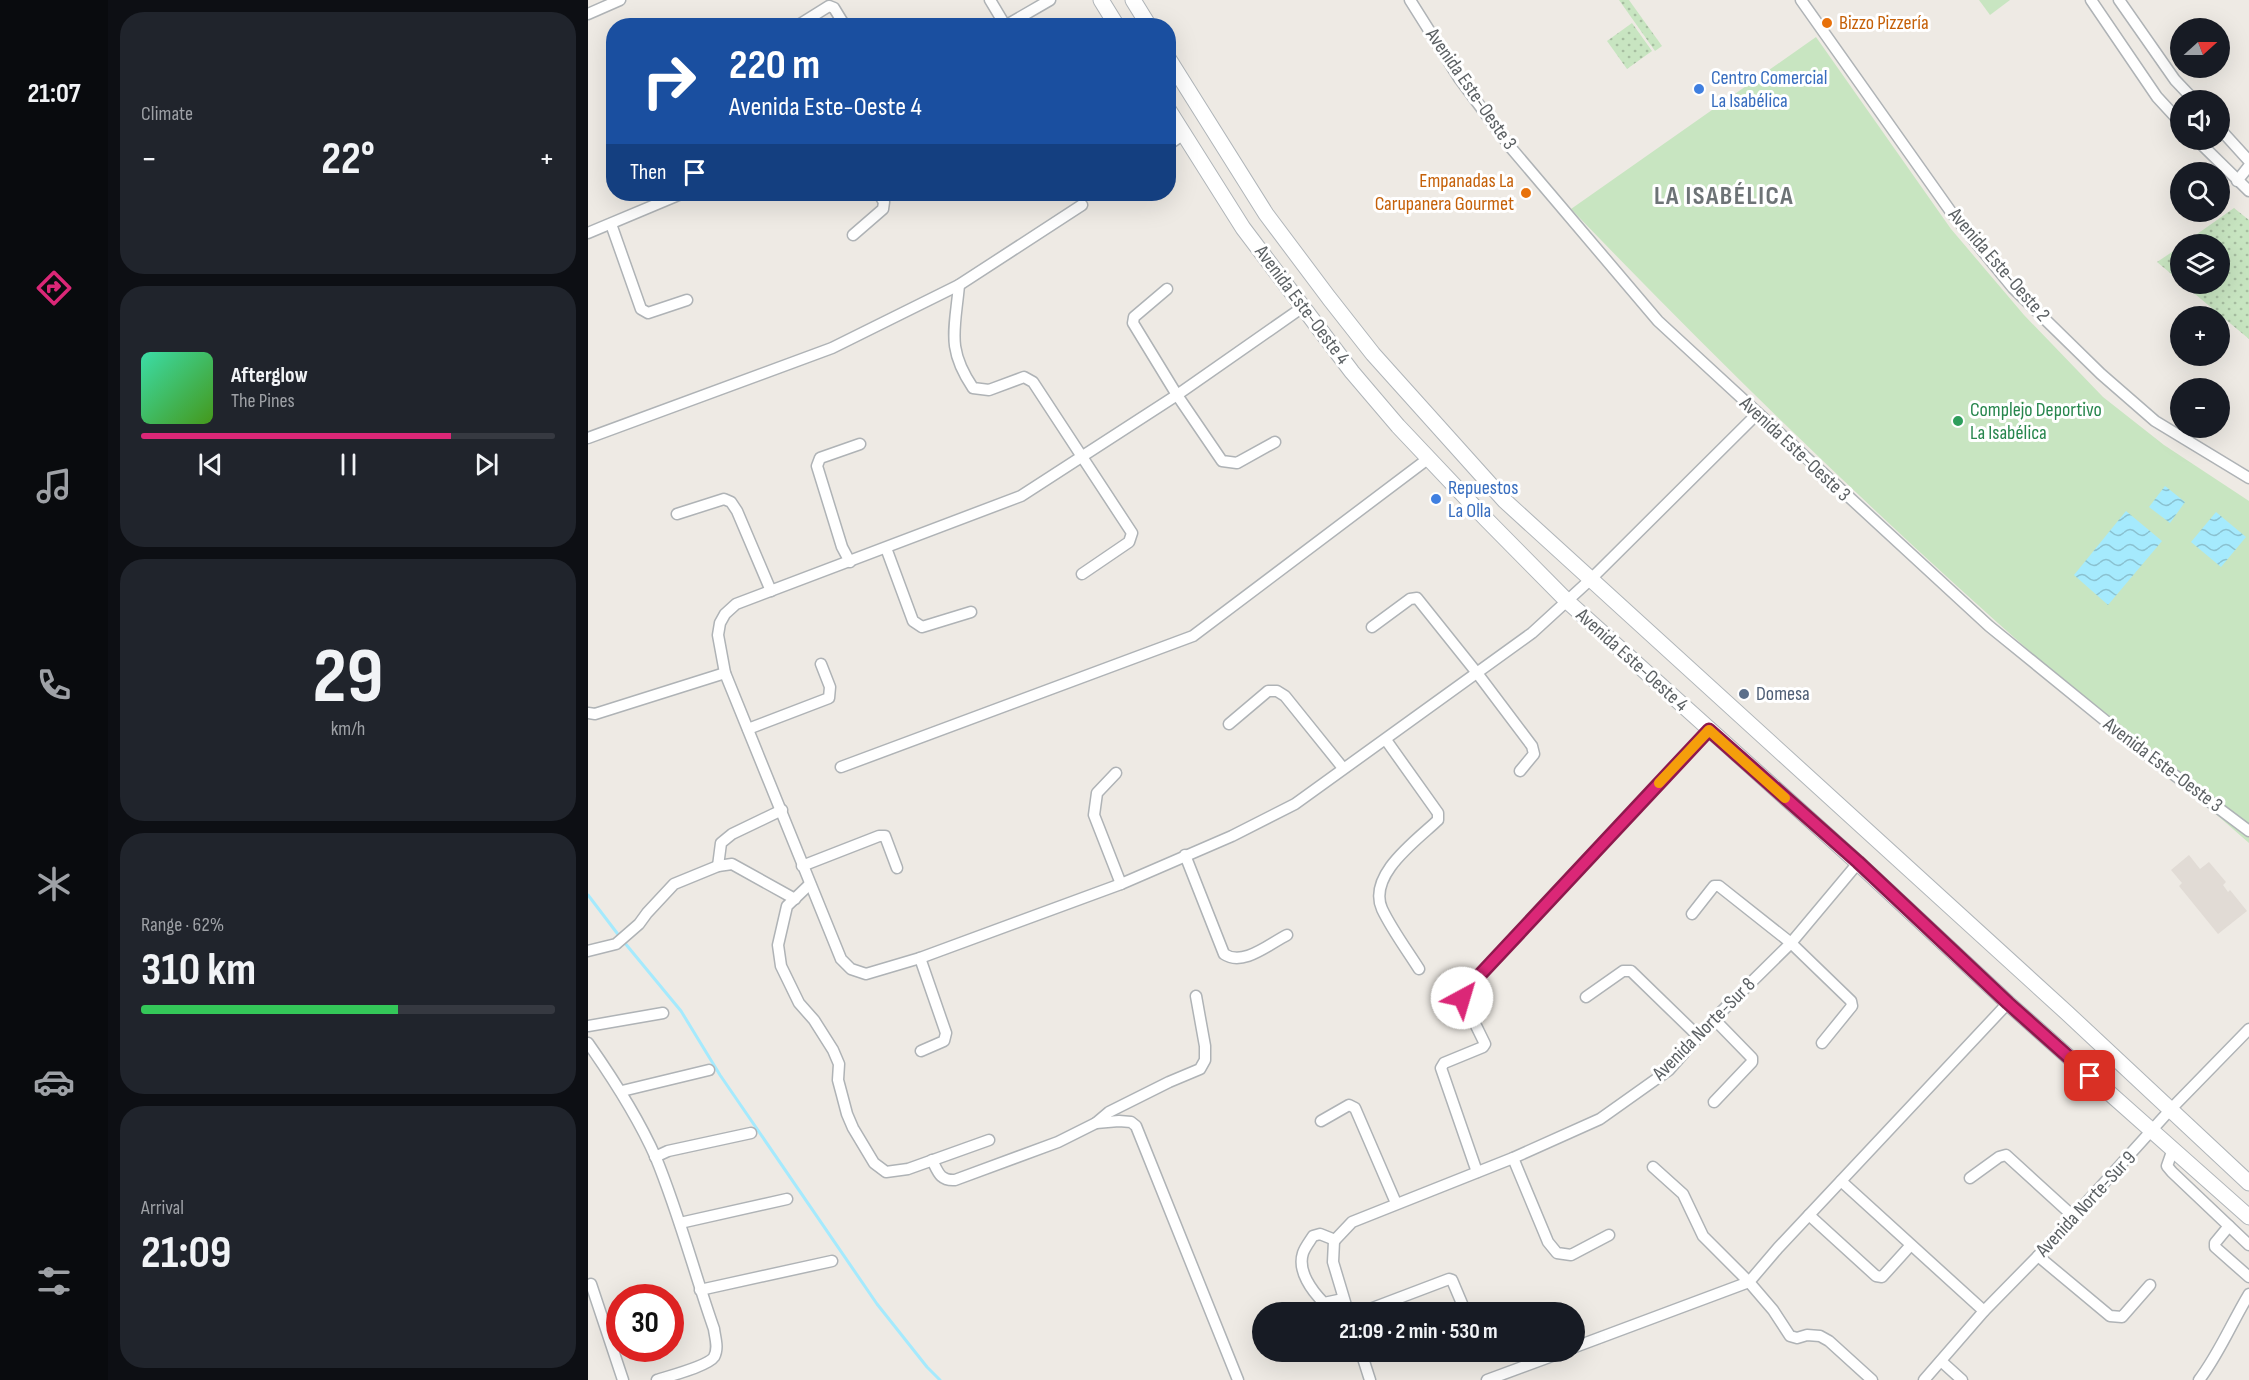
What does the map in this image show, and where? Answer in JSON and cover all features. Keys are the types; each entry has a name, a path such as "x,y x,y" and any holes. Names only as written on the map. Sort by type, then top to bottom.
{"main road":[{"path":"1101,0 1112,18"},
{"path":"1133,0 1144,18"},
{"path":"1176,71 1266,214 1373,354 1505,501 2057,1004 2249,1183"},
{"name":"Avenida Este-Oeste 4","path":"1176,122 1243,228 1352,372 1429,458 1567,601 1858,862 2008,1003 2249,1217"}],"street":[{"path":"588,14 620,0"},
{"path":"990,0 1001,18"},
{"path":"1018,18 1050,0"},
{"name":"Avenida Este-Oeste 3","path":"1410,0 1459,78 1533,174 1658,321 1989,626 2136,746 2249,831"},
{"name":"Avenida Este-Oeste 2","path":"1800,0 1951,212 2013,288 2101,374 2154,421 2249,478"},
{"path":"2091,0 2157,97 2170,111"},
{"path":"2120,0 2175,80 2184,90"},
{"path":"810,18 829,6 834,8 840,18"},
{"path":"1176,140 1184,134"},
{"path":"2230,140 2249,160"},
{"path":"2207,150 2249,191"},
{"path":"2237,180 2249,166"},
{"path":"588,233 655,201"},
{"path":"852,236 883,209 883,201"},
{"path":"588,438 832,348 959,285 1082,205"},
{"path":"611,224 641,309 648,314 687,300"},
{"path":"959,285 954,346 957,362 973,388 989,390 1024,377 1033,382 1132,533 1132,538 1082,574"},
{"path":"1167,289 1134,317 1133,323 1177,395 1222,461 1237,464 1275,442"},
{"path":"1303,307 1177,395 1021,496 736,604 725,614 720,623 718,635 725,673 841,959 851,969 866,974 920,958 1121,884 1232,836 1295,804 1532,633 1592,579 1757,414"},
{"path":"850,562 842,546 817,466 820,458 860,444"},
{"path":"841,767 1193,636 1429,458"},
{"path":"677,514 724,499 731,502 771,591"},
{"path":"886,548 914,621 922,627 971,612"},
{"path":"1372,627 1410,599 1417,598 1532,746 1534,754 1520,771"},
{"path":"747,729 829,698 830,687 821,664"},
{"path":"588,713 595,714 725,673"},
{"path":"1229,724 1268,691 1277,691 1285,696 1343,768"},
{"path":"1478,1172 1441,1068 1444,1063 1483,1047 1485,1044 1462,998 1463,993 1709,730"},
{"path":"1386,740 1438,813 1438,820 1390,866 1380,885 1381,907 1419,969"},
{"path":"1116,773 1097,793 1094,815 1121,884"},
{"path":"718,866 721,843 732,834 782,810"},
{"path":"802,866 879,836 885,836 897,868"},
{"path":"1185,855 1224,954 1231,959 1242,959 1287,935"},
{"name":"Avenida Norte-Sur 8","path":"1335,1240 1352,1222 1513,1158 1600,1119 1669,1070 1714,1019 1791,943 1858,862"},
{"path":"588,951 616,944 639,924 674,884 718,866 732,864 795,899"},
{"path":"810,884 787,906 778,945 781,966 799,1004 814,1020 833,1050 839,1064 838,1080 847,1114 874,1162 886,1172 908,1169 989,1140"},
{"path":"1692,914 1714,886 1719,886 1791,943 1851,1001 1852,1006 1822,1043"},
{"path":"920,958 946,1033 944,1041 921,1051"},
{"path":"1586,997 1623,971 1631,970 1698,1036"},
{"path":"932,1160 942,1178 955,1180 1059,1142 1096,1123 1109,1112 1169,1082 1200,1070 1205,1060 1205,1046 1196,996"},
{"path":"1585,1343 1749,1282 1840,1181 2008,1003"},
{"path":"588,1026 663,1012"},
{"path":"1714,1019 1752,1058 1752,1062 1714,1102"},
{"name":"Avenida Norte-Sur 9","path":"1924,1380 1984,1311 2038,1256 2170,1110 2249,1029"},
{"path":"588,1043 622,1091 655,1157 680,1223 714,1329 717,1346 714,1358 657,1380"},
{"path":"622,1091 709,1070"},
{"path":"1321,1121 1349,1106 1355,1108 1396,1203"},
{"path":"1096,1123 1119,1121 1131,1122 1136,1126 1238,1380"},
{"path":"655,1157 668,1151 751,1133"},
{"path":"2173,1149 2167,1166 2249,1245"},
{"path":"1970,1179 1999,1156 2006,1155 2074,1217"},
{"path":"1513,1158 1548,1242 1557,1253 1571,1254 1609,1235"},
{"path":"1653,1167 1683,1194 1703,1236 1749,1282 1773,1310 1790,1336 1797,1338 1808,1335 1820,1336 1829,1341 1872,1380"},
{"path":"1840,1181 1984,1311"},
{"path":"680,1223 787,1199"},
{"path":"1809,1215 1876,1276 1882,1277 1910,1246"},
{"path":"2229,1226 2215,1243 2215,1247 2249,1277"},
{"path":"1343,1299 1324,1303 1312,1290 1303,1269 1303,1253 1313,1236 1320,1234 1335,1240 1333,1262 1344,1302"},
{"path":"2038,1256 2110,1316 2122,1317 2150,1285"},
{"path":"700,1290 832,1261"},
{"path":"1388,1302 1449,1279 1452,1280 1461,1302"},
{"path":"591,1284 623,1380"},
{"path":"2199,1380 2213,1362 2223,1339 2249,1294"},
{"path":"1941,1361 1962,1380"},
{"path":"1364,1362 1370,1380"},
{"path":"1487,1380 1536,1362"}],"shaded area":[{"path":"2189,855 2200,869 2209,862 2226,882 2223,885 2228,892 2230,890 2247,911 2218,934 2179,886 2182,883 2171,870"}],"green space":[{"path":"1619,0 1629,0 1662,46 1655,51"},
{"path":"1979,0 2010,0 1990,15"},
{"path":"1632,23 1652,51 1627,69 1607,41"},
{"name":"Complejo Deportivo La Isabélica","path":"1816,37 1951,229 2024,315 2103,397 2164,445 2249,501 2249,843 2030,652 1908,541 1762,401 1571,209"},
{"path":"2234,208 2249,220 2249,339 2230,323 2230,306 2209,306 2195,294 2230,294 2230,234 2197,234 2214,222 2230,222 2230,211"},
{"path":"2170,253 2170,273 2157,262"}],"water":[{"path":"2165,486 2185,502 2170,523 2149,507"},
{"path":"2126,511 2162,541 2108,605 2074,575"},
{"path":"2216,512 2246,537 2221,567 2191,542"}],"waterway":[{"path":"588,895 620,937"},
{"path":"624,942 681,1011 720,1075 877,1304 940,1380"}],"slow traffic":[{"path":"1659,783 1709,730 1785,798"}],"place":[{"name":"Bizzo Pizzería","path":"1827,23"},
{"name":"Centro Comercial La Isabélica","path":"1699,89"},
{"name":"Empanadas La Carupanera Gourmet","path":"1526,193"},
{"name":"Complejo Deportivo La Isabélica","path":"1958,421"},
{"name":"Repuestos La Olla","path":"1436,499"},
{"name":"Domesa","path":"1744,694"}],"district":[{"name":"LA ISABÉLICA","path":"1724,196"}],"route":[{"path":"1462,998 1463,993 1709,730 1858,862 2008,1003 2090,1076"}]}
